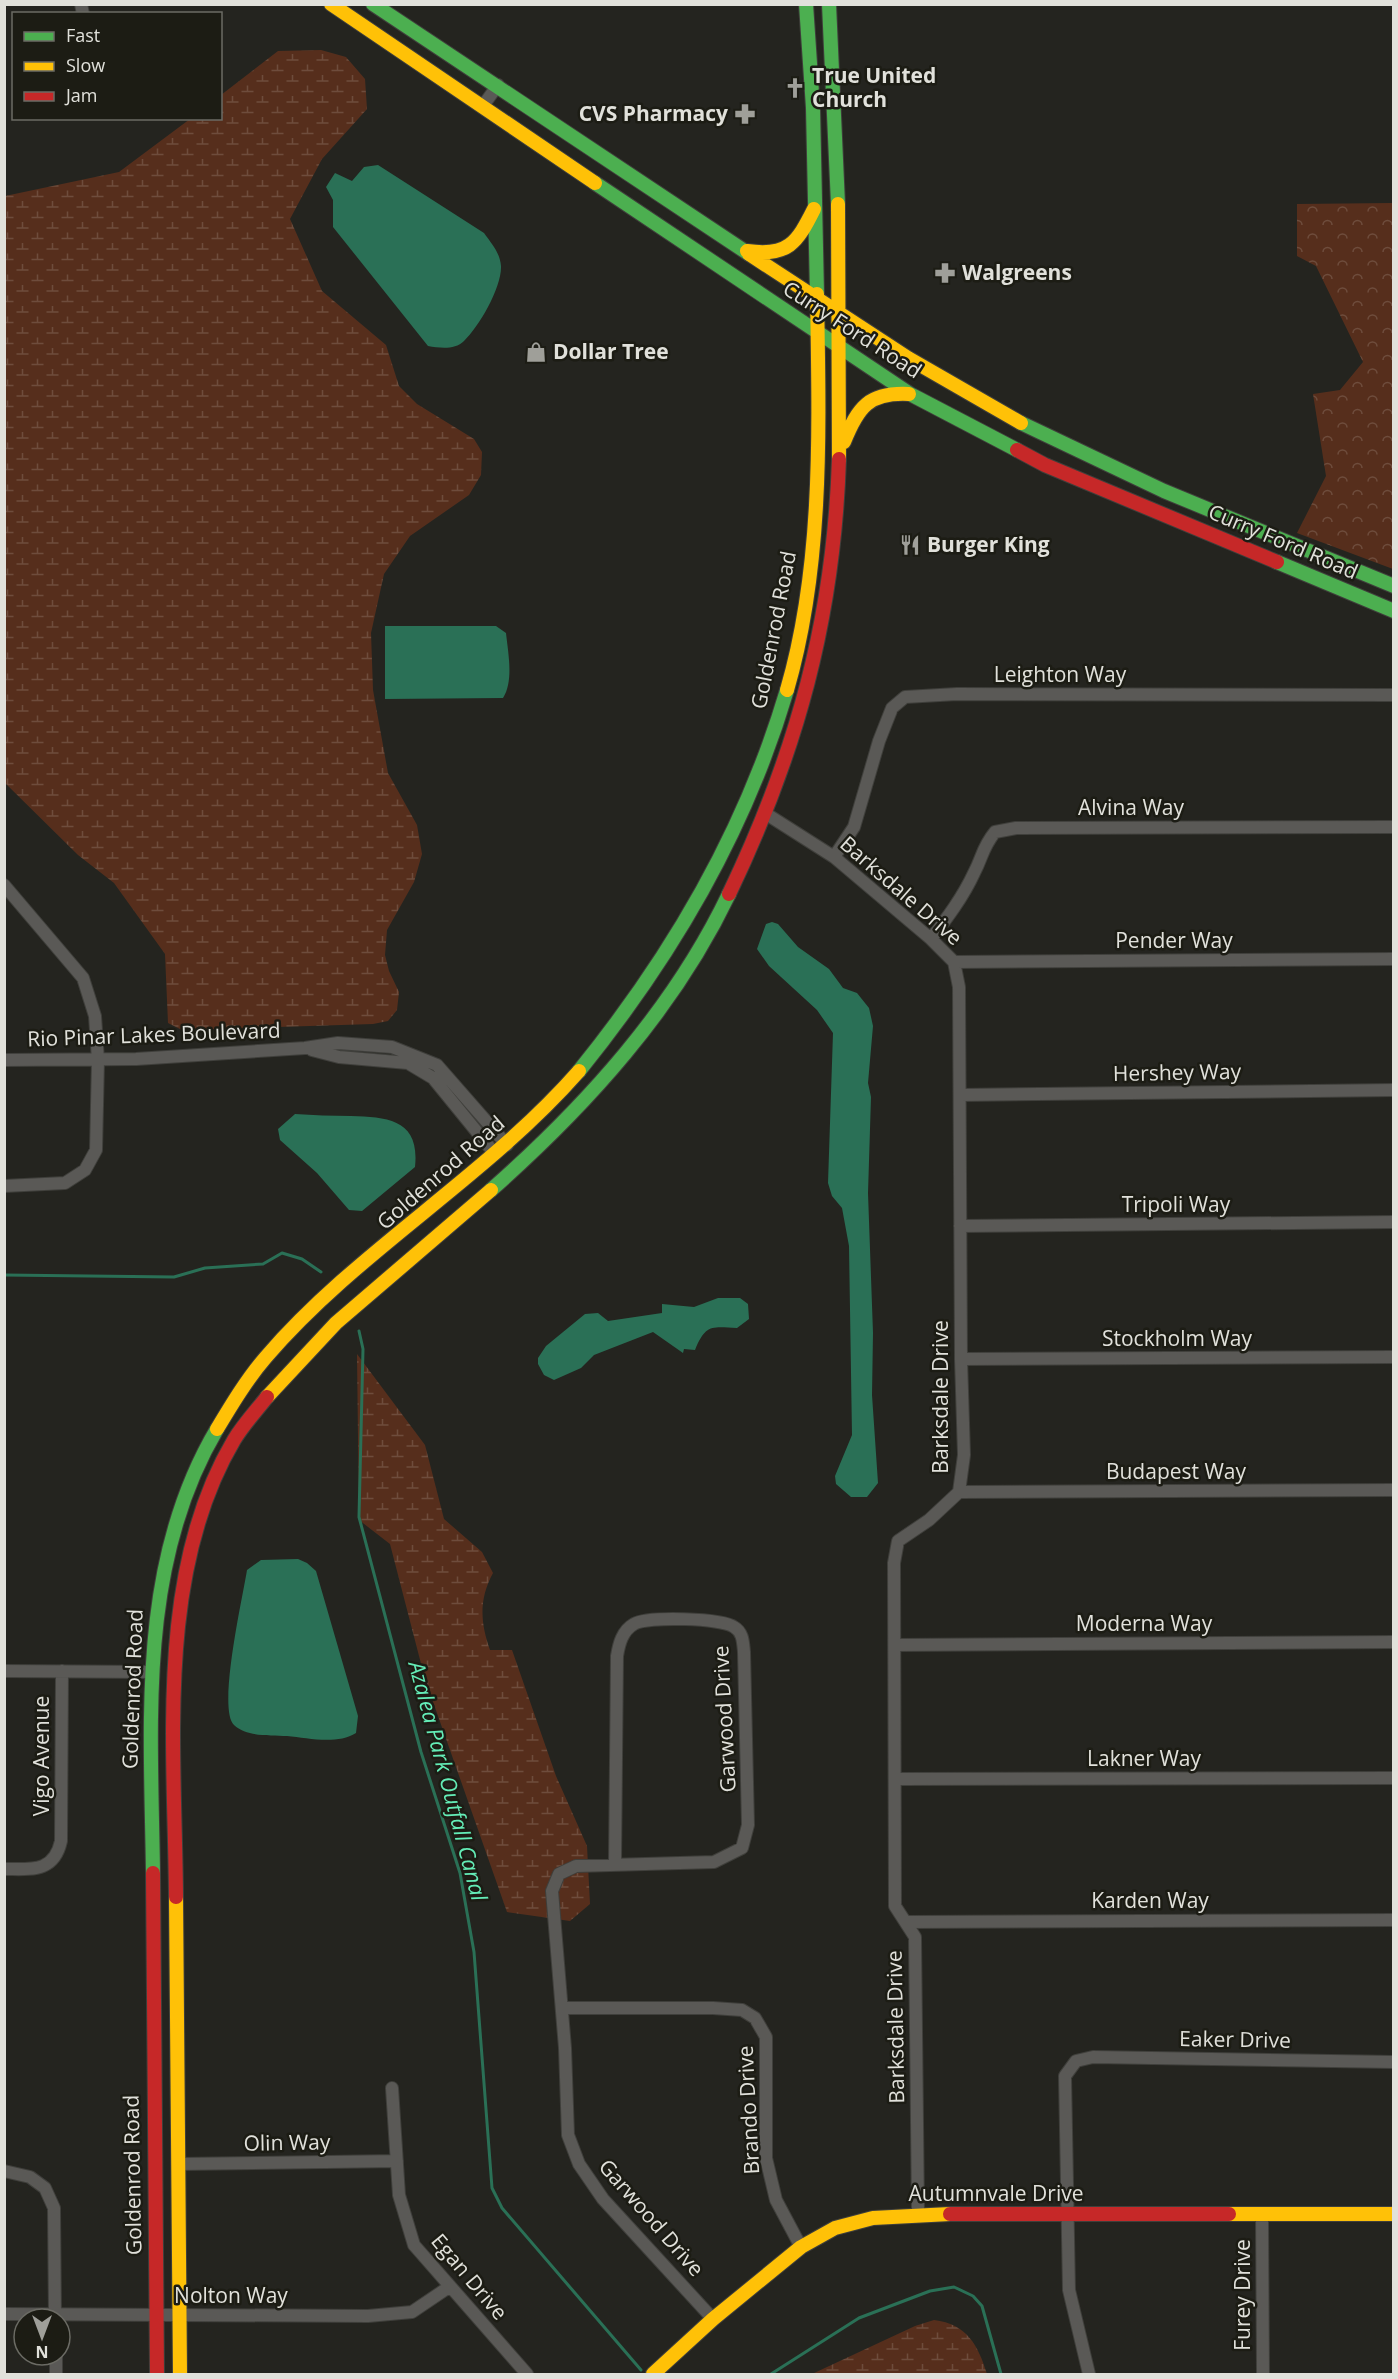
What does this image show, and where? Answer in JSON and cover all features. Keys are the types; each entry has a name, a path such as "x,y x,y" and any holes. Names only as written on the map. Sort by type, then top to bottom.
{"main road":[{"name":"Curry Ford Road","path":"331,4 817,334 910,394 1045,465 1394,611"},
{"name":"Curry Ford Road","path":"373,4 498,85 839,317 931,372 1040,433 1122,473 1394,586"},
{"name":"Goldenrod Road","path":"157,2374 151,1672 157,1596 178,1514 215,1427 256,1369 298,1323 507,1145 582,1068 632,1001 685,923 734,829 772,741 793,665 814,532 816,205 811,48 806,4"},
{"path":"821,4 830,107 838,136"},
{"name":"Goldenrod Road","path":"180,2374 174,1672 182,1590 202,1515 233,1441 278,1383 319,1337 510,1173 603,1080 691,962 730,897 768,815 807,689 819,637 832,559 840,455 838,136 829,4"},
{"path":"743,250 777,254 794,244 799,240 816,205"},
{"path":"840,455 853,417 865,402 896,392 910,394"},
{"path":"1192,527 1218,530 1394,602"},
{"path":"768,815 762,799 770,767 772,741"},
{"path":"730,897 743,839 734,829"},
{"path":"510,1173 543,1110"},
{"path":"471,1205 477,1192 500,1170 507,1145"},
{"path":"224,1461 218,1454 239,1394"},
{"path":"152,1909 161,1921 162,1964 176,1983"},
{"name":"Autumnvale Drive","path":"653,2374 713,2319 801,2247 835,2228 873,2218 918,2214 1394,2214"}],"street":[{"path":"482,107 498,85"},
{"name":"Leighton Way","path":"834,857 854,827 892,708 905,697 957,694 1394,695"},
{"name":"Barksdale Drive","path":"768,815 834,857 931,939 954,962 959,987 961,1359 964,1455 959,1492 928,1521 898,1541 894,1563 896,1906 915,1937 918,2214"},
{"name":"Alvina Way","path":"931,939 952,912 975,871 982,849 995,832 1016,828 1394,827"},
{"path":"4,885 83,978 95,1016 98,1060 96,1150 85,1170 65,1182 4,1186"},
{"name":"Pender Way","path":"954,962 1394,959"},
{"name":"Rio Pinar Lakes Boulevard","path":"4,1060 98,1060 305,1048 338,1043 392,1047 415,1054 437,1065 507,1145"},
{"name":"Rio Pinar Lakes Boulevard","path":"305,1048 339,1057 408,1064 433,1078 495,1154"},
{"name":"Hershey Way","path":"960,1095 1394,1090"},
{"name":"Tripoli Way","path":"960,1226 1394,1222"},
{"name":"Stockholm Way","path":"961,1359 1394,1357"},
{"name":"Budapest Way","path":"959,1492 1394,1490"},
{"name":"Garwood Drive","path":"615,1864 617,1656 621,1638 633,1624 647,1620 717,1622 735,1627 743,1638 744,1652 748,1825 742,1848 714,1862 576,1866 559,1874 554,1881 552,1891 562,2008 568,2135 579,2164 603,2199 713,2319"},
{"name":"Moderna Way","path":"895,1645 1394,1642"},
{"path":"4,1671 151,1672"},
{"name":"Vigo Avenue","path":"4,1869 37,1869 58,1853 61,1841 62,1671"},
{"name":"Lakner Way","path":"895,1779 1394,1778"},
{"name":"Karden Way","path":"907,1922 1394,1920"},
{"name":"Brando Drive","path":"562,2008 723,2009 742,2010 755,2018 766,2037 766,2158 776,2200 801,2247"},
{"name":"Eaker Drive","path":"1066,2215 1065,2076 1076,2061 1093,2057 1394,2062"},
{"name":"Egan Drive","path":"392,2088 399,2195 414,2245 527,2374"},
{"name":"Olin Way","path":"178,2164 396,2161"},
{"path":"4,2171 30,2177 45,2188 54,2208 56,2307"},
{"path":"1066,2215 1069,2290 1089,2374"},
{"name":"Furey Drive","path":"1262,2215 1263,2374"},
{"name":"Nolton Way","path":"72,2316 368,2316 412,2312 449,2287"}],"green space":[{"path":"321,50 346,57 365,79 367,109 322,159 290,219 322,291 386,345 399,386 417,404 474,439 482,452 481,475 469,495 410,536 384,574 371,633 373,690 388,773 417,825 422,854 414,882 387,930 385,955 389,971 399,992 397,1010 388,1021 373,1024 182,1030 168,1023 165,954 114,883 78,855 5,783 5,196 119,172 189,120 222,120 222,94 278,51"},
{"path":"1394,203 1393,569 1297,533 1326,476 1313,394 1340,390 1363,362 1316,266 1297,256 1297,204"},
{"path":"357,1354 425,1445 444,1519 482,1552 493,1573 485,1592 482,1611 484,1630 490,1650 512,1650 556,1776 587,1846 590,1904 570,1921 507,1912 425,1679 390,1544 359,1520"},
{"path":"934,2320 945,2322 963,2331 975,2345 987,2374 812,2374 915,2326"}],"shaded area":[{"path":"378,165 484,233 497,253 501,266 494,295 470,335 456,346 442,348 428,346 333,227 333,200 326,187 335,173 352,181 364,167"},
{"path":"385,626 496,626 506,633 509,657 508,683 503,698 385,699"},
{"path":"772,922 778,924 798,947 829,969 843,988 857,993 869,1008 873,1026 868,1083 871,1097 868,1193 873,1333 872,1395 878,1483 867,1497 851,1497 836,1484 835,1476 852,1435 849,1246 842,1208 832,1196 828,1183 833,1033 817,1010 769,966 757,949 766,924"},
{"path":"295,1114 378,1118 399,1124 407,1130 412,1139 415,1167 362,1211 349,1210 317,1173 280,1140 278,1129"},
{"path":"718,1298 740,1298 748,1304 749,1319 737,1328 721,1327 706,1331 695,1350 684,1349 683,1353 653,1332 594,1355 581,1368 554,1380 544,1375 538,1364 538,1358 546,1346 585,1314 598,1313 608,1321 662,1313 662,1304 694,1307"},
{"path":"298,1559 316,1571 358,1716 356,1733 348,1737 322,1740 245,1732 234,1725 230,1715 228,1698 230,1676 247,1570 261,1560"}],"waterway":[{"name":"Azalea Park Outfall Canal","path":"4,1275 174,1277 205,1268 263,1264 282,1253 302,1259 321,1272"},
{"name":"Azalea Park Outfall Canal","path":"359,1331 363,1349 359,1517 421,1752 460,1873 474,1952 492,2188 502,2208 641,2370"},
{"path":"771,2374 859,2318 930,2291 954,2287 973,2296 982,2306 1001,2374"}],"traffic: fast":[{"path":"373,4 749,254"},
{"path":"806,4 813,108 817,294"},
{"path":"829,4 838,204"},
{"path":"595,183 910,394 1017,450"},
{"path":"1021,423 1164,491 1394,586"},
{"path":"1277,562 1394,611"},
{"path":"579,1071 645,983 702,891 750,793 787,690"},
{"path":"491,1190 561,1124 625,1054 682,977 729,894"},
{"path":"153,1873 151,1702 154,1645 161,1589 173,1534 191,1481 217,1429"}],"traffic: slow":[{"path":"331,4 595,183"},
{"path":"838,204 839,459"},
{"path":"747,251 772,252 790,245 802,231 814,209"},
{"path":"749,254 908,358 1021,423"},
{"path":"787,690 808,593 817,493 817,294"},
{"path":"844,442 854,419 867,404 884,396 909,394"},
{"path":"217,1429 259,1365 302,1319 380,1248 503,1146 579,1071"},
{"path":"267,1397 336,1323 491,1190"},
{"path":"176,1897 180,2374"},
{"path":"653,2374 713,2319 801,2247 835,2228 873,2218 950,2214"},
{"path":"1229,2214 1394,2214"}],"traffic: jam":[{"path":"1017,450 1045,465 1277,562"},
{"path":"729,894 774,788 808,682 829,574 836,517 839,459"},
{"path":"176,1897 173,1723 175,1663 181,1604 191,1547 209,1492 234,1440 267,1397"},
{"path":"153,1873 157,2374"},
{"path":"950,2214 1229,2214"}],"place":[{"name":"True United Church","path":"795,88"},
{"name":"CVS Pharmacy","path":"745,114"},
{"name":"Walgreens","path":"945,273"},
{"name":"Dollar Tree","path":"536,352"},
{"name":"Burger King","path":"910,545"}]}
